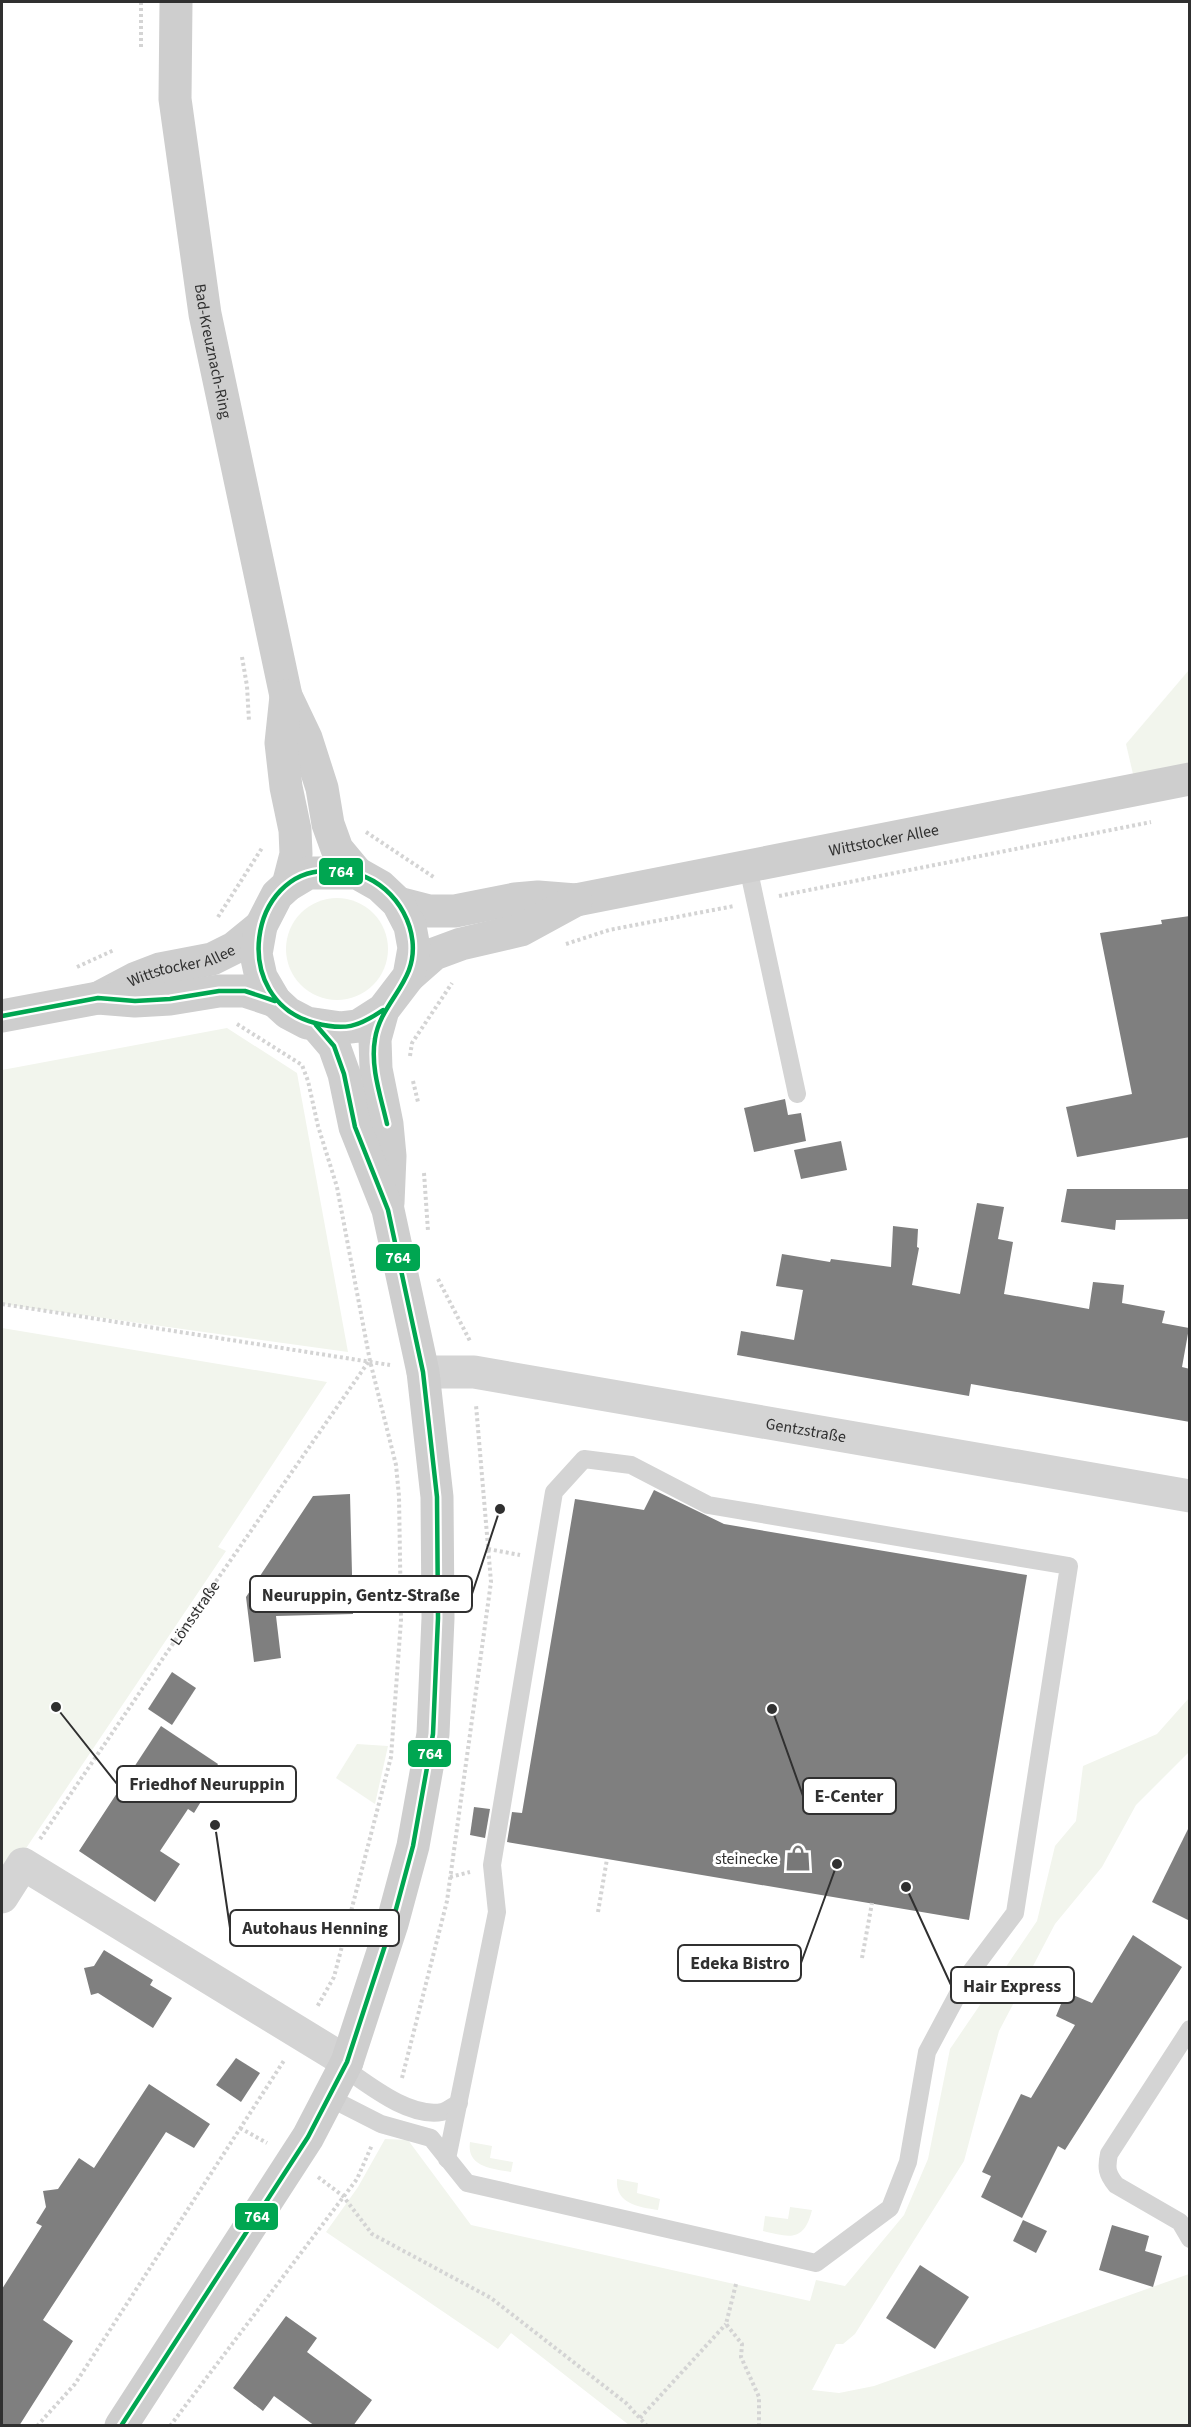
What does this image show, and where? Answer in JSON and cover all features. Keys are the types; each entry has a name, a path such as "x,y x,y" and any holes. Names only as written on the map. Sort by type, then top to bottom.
{"main road":[{"name":"Bad-Kreuznach-Ring","path":"176,2 174,99 205,314 286,696 306,738 322,788 328,824 337,849 357,873"},
{"name":"Bad-Kreuznach-Ring","path":"286,696 281,743 286,787 295,830 296,854 288,885"},
{"name":"Wittstocker Allee","path":"576,900 1190,779"},
{"name":"Wittstocker Allee","path":"329,871 357,873 380,886 398,903 410,926 414,948 408,976 384,1010 358,1026 341,1028 307,1023 288,1013 275,1001 261,977 256,954 261,926 278,896 288,885 308,873 329,871"},
{"path":"398,903 429,911 455,911 515,899 538,897 576,900"},
{"path":"408,976 434,954 461,944 521,930 576,900"},
{"name":"Wittstocker Allee","path":"98,998 134,979 160,969 212,959 234,948 261,926"},
{"name":"Wittstocker Allee","path":"2,1016 98,998 146,1001 170,999 221,1006 245,991 275,1001"},
{"path":"384,1010 375,1039 376,1069 389,1146 387,1210"},
{"path":"121,2426 308,2137 346,2065 392,1924 413,1846 433,1734 438,1618 437,1497 423,1372 387,1210 355,1127 345,1074 334,1046 316,1025"}],"street":[{"name":"Gentzstraße","path":"423,1372 474,1372 1190,1496"},
{"path":"2,1897 23,1864 301,2034 346,2065"}],"lane":[{"path":"748,867 797,1094"},
{"path":"328,2097 381,2124 431,2138 447,2159 467,2183 816,2263 890,2208 908,2162 927,2052 967,1977 1015,1913 1069,1566 708,1505 631,1465 584,1459 554,1492 492,1865 497,1912 447,2159"},
{"path":"1190,2029 1109,2154 1107,2165 1108,2176 1116,2185 1180,2222 1190,2239"},
{"path":"346,2065 393,2102 427,2112 443,2112 459,2103"}],"path":[{"path":"141,2 141,54"},
{"path":"242,652 249,726"},
{"path":"557,947 609,930 1154,822"},
{"path":"212,959 207,928 220,915 258,857 265,842"},
{"path":"37,2426 75,2384 301,2034 334,1977 391,1757 400,1620 399,1496 390,1434 370,1361 337,1187 302,1065 237,1024 221,1006"},
{"path":"2,1304 370,1361 423,1372"},
{"name":"Lönsstraße","path":"23,1864 187,1623 370,1361"},
{"path":"488,1549 542,1559"},
{"path":"598,1912 607,1858"},
{"path":"862,1958 872,1903"},
{"path":"343,2196 372,2234 491,2298 626,2403 647,2426"},
{"path":"640,2418 726,2324 736,2284"},
{"path":"726,2324 742,2344 741,2357 759,2397 759,2426"}],"shaded area":[{"path":"1189,670 1189,763 1133,774 1126,744"},
{"path":"337,898 356,902 373,913 384,930 388,949 384,968 373,985 356,996 337,1000 318,996 301,985 290,968 286,949 290,930 301,913 318,902"},
{"path":"227,1028 297,1073 348,1352 2,1304 2,1070"},
{"path":"2,1328 327,1382 218,1547 226,1551 2,1884"},
{"path":"1189,1698 1189,1752 1136,1805 1102,1867 1055,1924 999,2031 964,2161 855,2334 843,2344 836,2344 812,2390 839,2393 874,2386 1189,2274 1189,2425 629,2425 511,2333 498,2349 326,2232 358,2187 385,2139 408,2140 471,2225 810,2301 816,2280 845,2286 904,2215 928,2159 950,2049 1037,1921 1055,1846 1076,1821 1083,1766 1157,1734"},
{"path":"357,1744 388,1746 375,1804 336,1778"},
{"path":"470,2142 492,2146 490,2158 513,2162 511,2172 489,2168 476,2162 472,2157"},
{"path":"617,2179 638,2183 637,2193 660,2199 658,2210 636,2205 624,2199 617,2187"},
{"path":"790,2207 812,2210 809,2221 800,2233 788,2236 763,2231 765,2216 788,2219"}],"building":[{"path":"1190,916 1190,1137 1077,1157 1066,1107 1132,1094 1100,933 1162,924 1161,920"},
{"path":"785,1099 788,1115 801,1113 806,1141 754,1152 744,1108"},
{"path":"841,1141 847,1170 801,1179 794,1150"},
{"path":"1067,1189 1190,1189 1190,1219 1116,1220 1115,1230 1061,1222"},
{"path":"977,1203 1004,1207 998,1239 1013,1242 1004,1294 1089,1309 1093,1282 1124,1285 1122,1303 1165,1311 1162,1323 1189,1328 1182,1367 1190,1369 1190,1422 971,1384 969,1396 737,1355 741,1331 794,1340 803,1290 776,1286 782,1254 830,1262 831,1259 891,1267 893,1226 918,1229 917,1247 919,1248 912,1285 960,1294"},
{"path":"654,1490 724,1524 1027,1575 969,1920 507,1842 512,1812 522,1813 575,1499 644,1510"},
{"path":"350,1494 353,1614 276,1616 281,1658 254,1662 246,1597 313,1496"},
{"path":"172,1672 196,1688 172,1725 148,1709"},
{"path":"161,1726 218,1764 203,1787 208,1790 194,1813 188,1809 160,1851 180,1864 155,1902 79,1851"},
{"path":"474,1807 490,1809 485,1838 470,1835"},
{"path":"1190,1825 1190,1921 1152,1902"},
{"path":"1133,1935 1182,1967 1065,2150 1058,2146 1022,2218 981,2197 991,2176 982,2172 1021,2094 1031,2098 1075,2025 1056,2016 1066,1992 1092,2003"},
{"path":"104,1950 153,1980 150,1985 172,1998 153,2028 98,1993 91,1995 84,1968 94,1966"},
{"path":"236,2058 260,2073 241,2102 216,2085"},
{"path":"149,2084 210,2124 194,2148 166,2132 43,2320 73,2341 19,2426 2,2426 2,2289 42,2226 36,2223 46,2207 43,2191 58,2189 79,2158 94,2168"},
{"path":"1023,2220 1047,2231 1036,2253 1013,2241"},
{"path":"1112,2225 1149,2236 1145,2251 1162,2256 1153,2287 1099,2270"},
{"path":"920,2265 969,2297 935,2349 886,2318"},
{"path":"286,2316 317,2338 307,2352 372,2400 353,2426 315,2426 274,2396 263,2411 233,2388"}],"transit line":[{"name":"764","path":"383,1010 358,1024 343,1027 315,1023 287,1010 269,989 260,964 259,938 266,912 280,891 301,876 328,871 348,872 373,881 395,900 404,913 412,941 409,970 377,1029 374,1050 377,1082 387,1124"},
{"name":"764","path":"2,1016 98,998 135,1001 170,999 219,991 245,991 275,1001"},
{"name":"764","path":"121,2426 308,2137 347,2062 392,1924 413,1846 433,1734 438,1618 437,1497 423,1372 388,1210 355,1127 344,1074 334,1046 316,1025"}],"place":[{"name":"Neuruppin, Gentz-Straße","path":"500,1509"},
{"name":"Friedhof Neuruppin","path":"56,1707"},
{"name":"E-Center","path":"772,1709"},
{"name":"Autohaus Henning","path":"215,1825"},
{"name":"steinecke","path":"798,1858"},
{"name":"Edeka Bistro","path":"837,1864"},
{"name":"Hair Express","path":"906,1887"}]}
